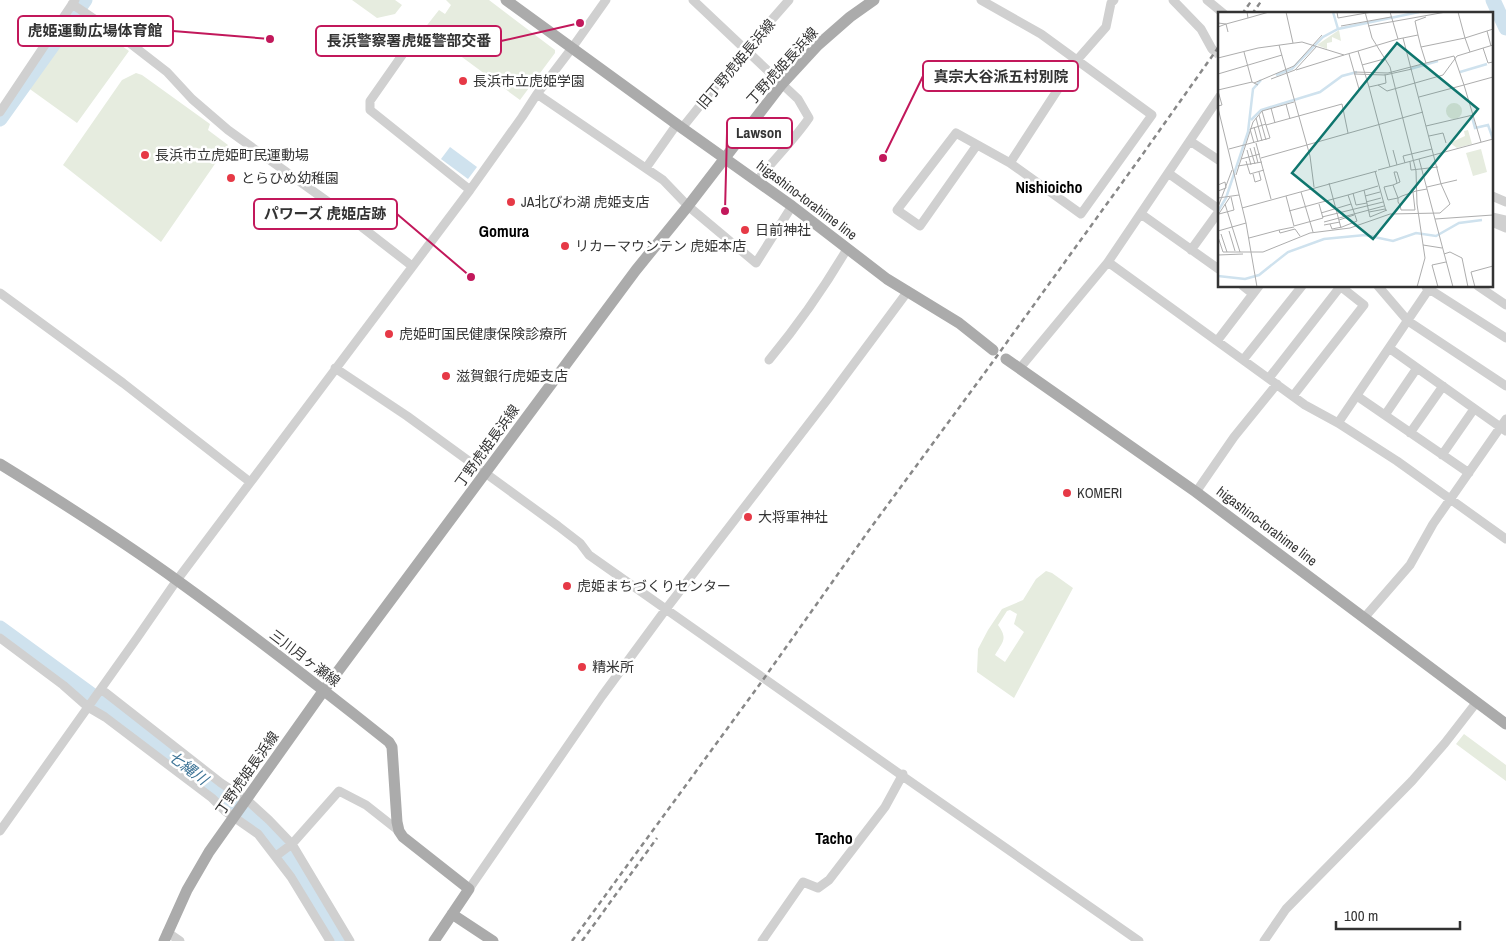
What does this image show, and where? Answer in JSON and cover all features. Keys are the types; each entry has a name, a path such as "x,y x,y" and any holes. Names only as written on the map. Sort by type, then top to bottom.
{"main road":[{"name":"higashino-torahime line","path":"506,0 792,206 887,279 959,323 994,350"},
{"name":"丁野虎姫長浜線","path":"166,937 187,890 209,852 324,690 636,270 782,84 818,45 850,17 874,0"},
{"name":"higashino-torahime line","path":"1006,359 1196,492 1506,724"},
{"name":"三川月ヶ瀬線","path":"0,464 55,498 177,580 324,690 389,742 392,747 399,831"},
{"path":"399,831 403,837 469,889 434,941"},
{"path":"452,914 493,941"}],"street":[{"path":"0,831 177,580 470,190 606,0"},
{"path":"693,0 798,100 809,118 757,181"},
{"name":"旧丁野虎姫長浜線","path":"646,168 658,149 664,145 789,0"},
{"path":"978,145 920,226 897,210 956,133 978,145 1010,163 1081,214 1152,115 1041,34 981,0"},
{"path":"1010,163 1078,60 1106,27 1111,3 1114,0"},
{"path":"1174,0 1200,29 1212,49"},
{"path":"1207,0 1222,12"},
{"path":"0,112 74,3 167,72 179,78 192,99 210,110 228,130 345,214 412,266"},
{"path":"419,30 370,101 370,110 470,190"},
{"path":"537,94 663,180 688,206 756,263 792,206"},
{"path":"1020,368 1108,262 1218,99"},
{"path":"1212,109 1218,114"},
{"path":"1190,141 1218,161"},
{"path":"1168,173 1218,209"},
{"path":"1494,197 1506,202"},
{"path":"1192,250 1218,213"},
{"path":"1141,214 1218,269"},
{"path":"1494,223 1506,228"},
{"path":"769,360 832,273 846,249"},
{"path":"1108,262 1305,405 1338,423 1396,461 1506,540"},
{"path":"1243,360 1300,288"},
{"path":"1196,492 1339,288"},
{"path":"1293,396 1364,306 1342,288"},
{"path":"1380,288 1408,321 1506,386"},
{"path":"1338,423 1428,288"},
{"path":"1431,288 1506,338"},
{"path":"1481,288 1506,305"},
{"path":"1217,341 1256,290"},
{"path":"469,889 602,696 908,291"},
{"path":"0,293 123,383 250,482"},
{"path":"1390,348 1503,429"},
{"path":"335,368 407,416 558,526 570,535 589,555 827,724 902,774 1139,941"},
{"path":"1385,415 1417,368"},
{"path":"1410,433 1443,386"},
{"path":"1357,396 1468,473"},
{"path":"1442,455 1474,409"},
{"path":"1364,618 1410,565 1433,524 1468,473 1503,429 1506,419"},
{"path":"0,638 88,707 106,717 258,834 291,876 330,941"},
{"path":"101,689 269,820 292,844 350,941"},
{"path":"1264,941 1286,909 1412,781 1476,703"},
{"path":"762,941 803,882 818,888 829,880 885,808 902,774"},
{"path":"276,856 292,844 339,791 366,805 399,831"},
{"path":"166,937 180,941"}],"shaded area":[{"path":"352,0 395,0 402,5 395,14 377,18"},
{"path":"446,0 489,0 555,50 555,53 520,100 424,29 439,10 445,14 451,5"},
{"path":"80,16 129,51 77,123 27,87 77,17 79,18"},
{"name":"長浜市立虎姫町民運動場","path":"136,73 142,75 210,124 208,130 228,145 161,242 63,165 122,80"},
{"path":"1046,571 1052,573 1073,588 1014,698 977,672 978,649 1002,609 1023,600 1036,579","holes":["1010,610 1017,614 1014,624 1024,632 1005,662 995,655 1004,637 998,625 1007,611"]},
{"path":"1464,734 1506,765 1506,781 1456,744"}],"water":[{"path":"450,147 477,167 468,179 441,159"}],"waterway":[{"path":"0,119 85,0"},
{"path":"1493,0 1506,28"},
{"name":"七縄川","path":"0,628 144,733 257,820 297,867 341,941"}],"tunnel":[{"path":"1212,49 1218,54"}],"railway":[{"path":"1243,12 1252,0"},
{"path":"1253,12 1262,0"},
{"path":"572,941 765,677 1218,48"},
{"path":"582,941 657,838"}],"place":[{"name":"長浜警察署虎姫警部交番","path":"580,23"},
{"name":"虎姫運動広場体育館","path":"270,39"},
{"name":"長浜市立虎姫学園","path":"463,81"},
{"name":"長浜市立虎姫町民運動場","path":"145,155"},
{"name":"真宗大谷派五村別院","path":"883,158"},
{"name":"とらひめ幼稚園","path":"231,178"},
{"name":"JA北びわ湖 虎姫支店","path":"511,202"},
{"name":"Lawson","path":"725,211"},
{"name":"日前神社","path":"745,230"},
{"name":"リカーマウンテン 虎姫本店","path":"565,246"},
{"name":"パワーズ 虎姫店跡","path":"471,277"},
{"name":"虎姫町国民健康保険診療所","path":"389,334"},
{"name":"滋賀銀行虎姫支店","path":"446,376"},
{"name":"KOMERI","path":"1067,493"},
{"name":"大将軍神社","path":"748,517"},
{"name":"虎姫まちづくりセンター","path":"567,586"},
{"name":"精米所","path":"582,667"}],"district":[{"name":"Nishioicho","path":"1049,187"},
{"name":"Gomura","path":"504,231"},
{"name":"Tacho","path":"834,838"}]}
